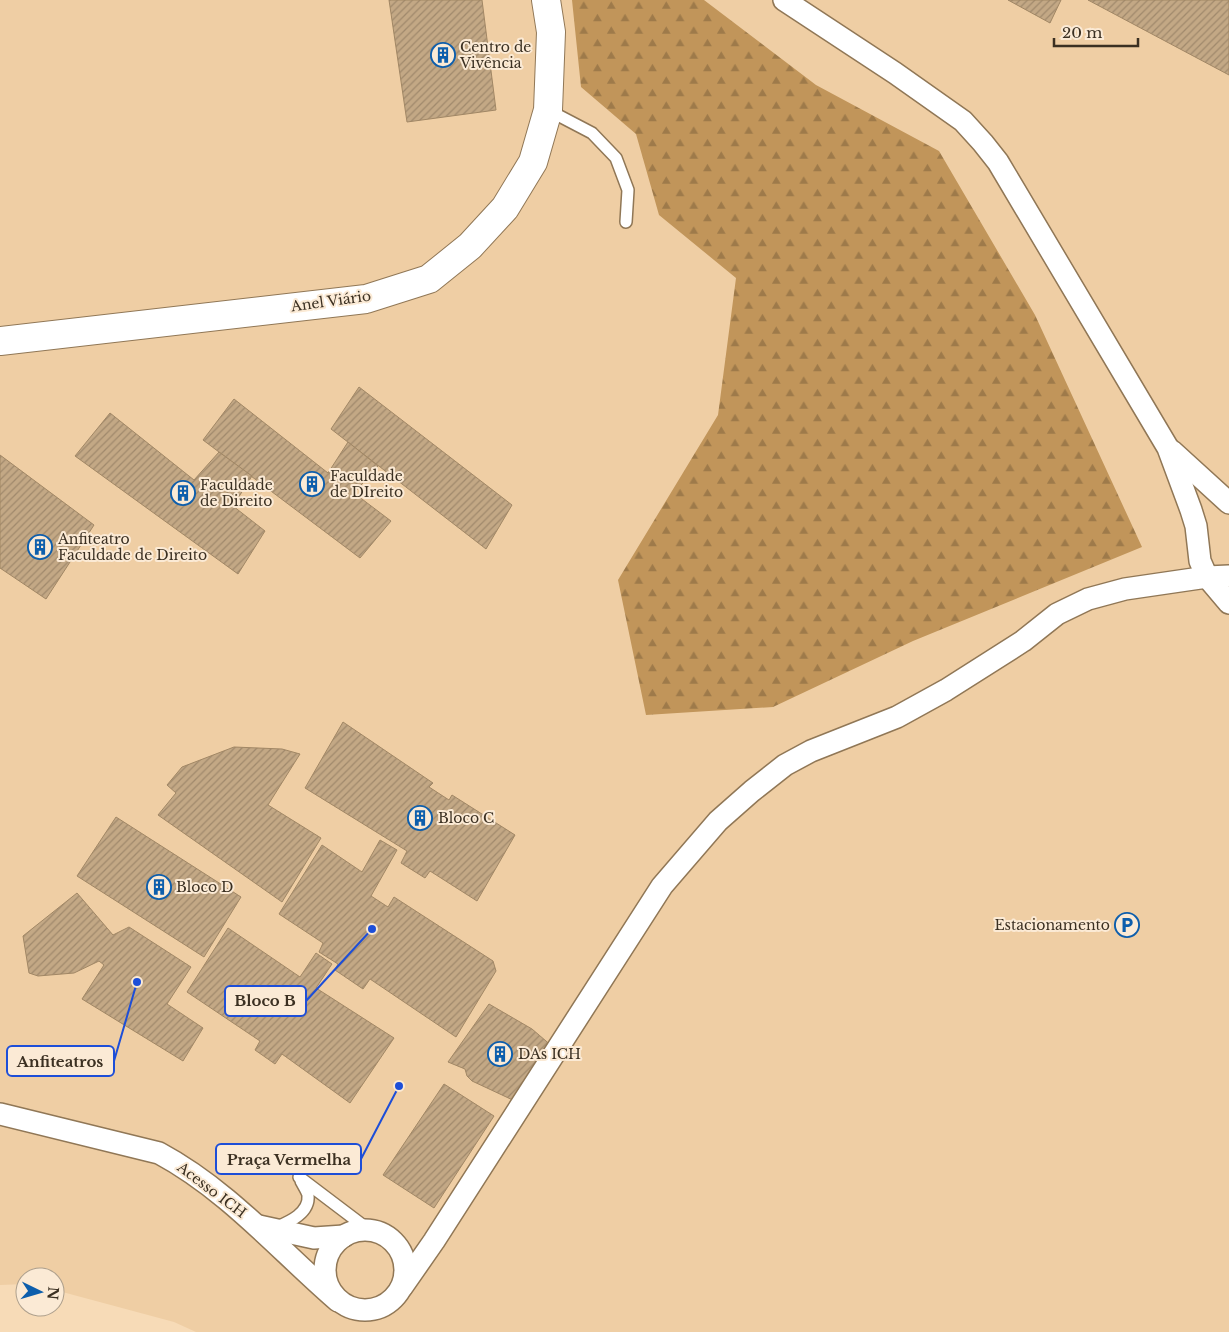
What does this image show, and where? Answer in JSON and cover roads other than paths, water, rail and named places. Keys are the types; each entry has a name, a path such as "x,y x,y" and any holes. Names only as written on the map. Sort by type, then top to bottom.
{"main road":[{"name":"Anel Viário","path":"0,341 366,299 429,279 470,246 505,208 533,162 548,110 551,32 546,0"}],"street":[{"path":"784,0 895,73 963,121 983,142 998,162 1168,448 1192,510 1200,561 1207,577 1229,603"},
{"path":"1168,448 1229,503"},
{"path":"402,1287 405,1275 404,1262 400,1250 392,1240 381,1233 369,1230 356,1231 344,1236 335,1243 328,1254 325,1266 325,1279 330,1291 338,1301 348,1307 361,1311 373,1310 395,1298 434,1241 662,886 718,821 785,765 811,751 897,717 946,690 1023,640 1056,614 1088,599 1125,589 1207,577 1229,576"},
{"name":"Acesso ICH","path":"0,1114 159,1153 193,1174 265,1228 310,1277 338,1301"},
{"path":"265,1228 314,1238 344,1236"}],"lane":[{"path":"548,110 592,132 616,158 628,190 626,222"},
{"path":"265,1228 293,1220 306,1204 308,1194 299,1177 369,1230"}],"place":[{"name":"Centro de Vivência","path":"443,55"},
{"name":"Faculdade de DIreito","path":"312,484"},
{"name":"Faculdade de Direito","path":"183,493"},
{"name":"Anfiteatro Faculdade de Direito","path":"40,547"},
{"name":"Bloco C","path":"420,818"},
{"name":"Bloco D","path":"159,887"},
{"name":"Estacionamento","path":"1127,925"},
{"name":"Bloco B","path":"372,929"},
{"name":"Anfiteatros","path":"137,982"},
{"name":"DAs ICH","path":"500,1054"},
{"name":"Praça Vermelha","path":"399,1086"}]}
